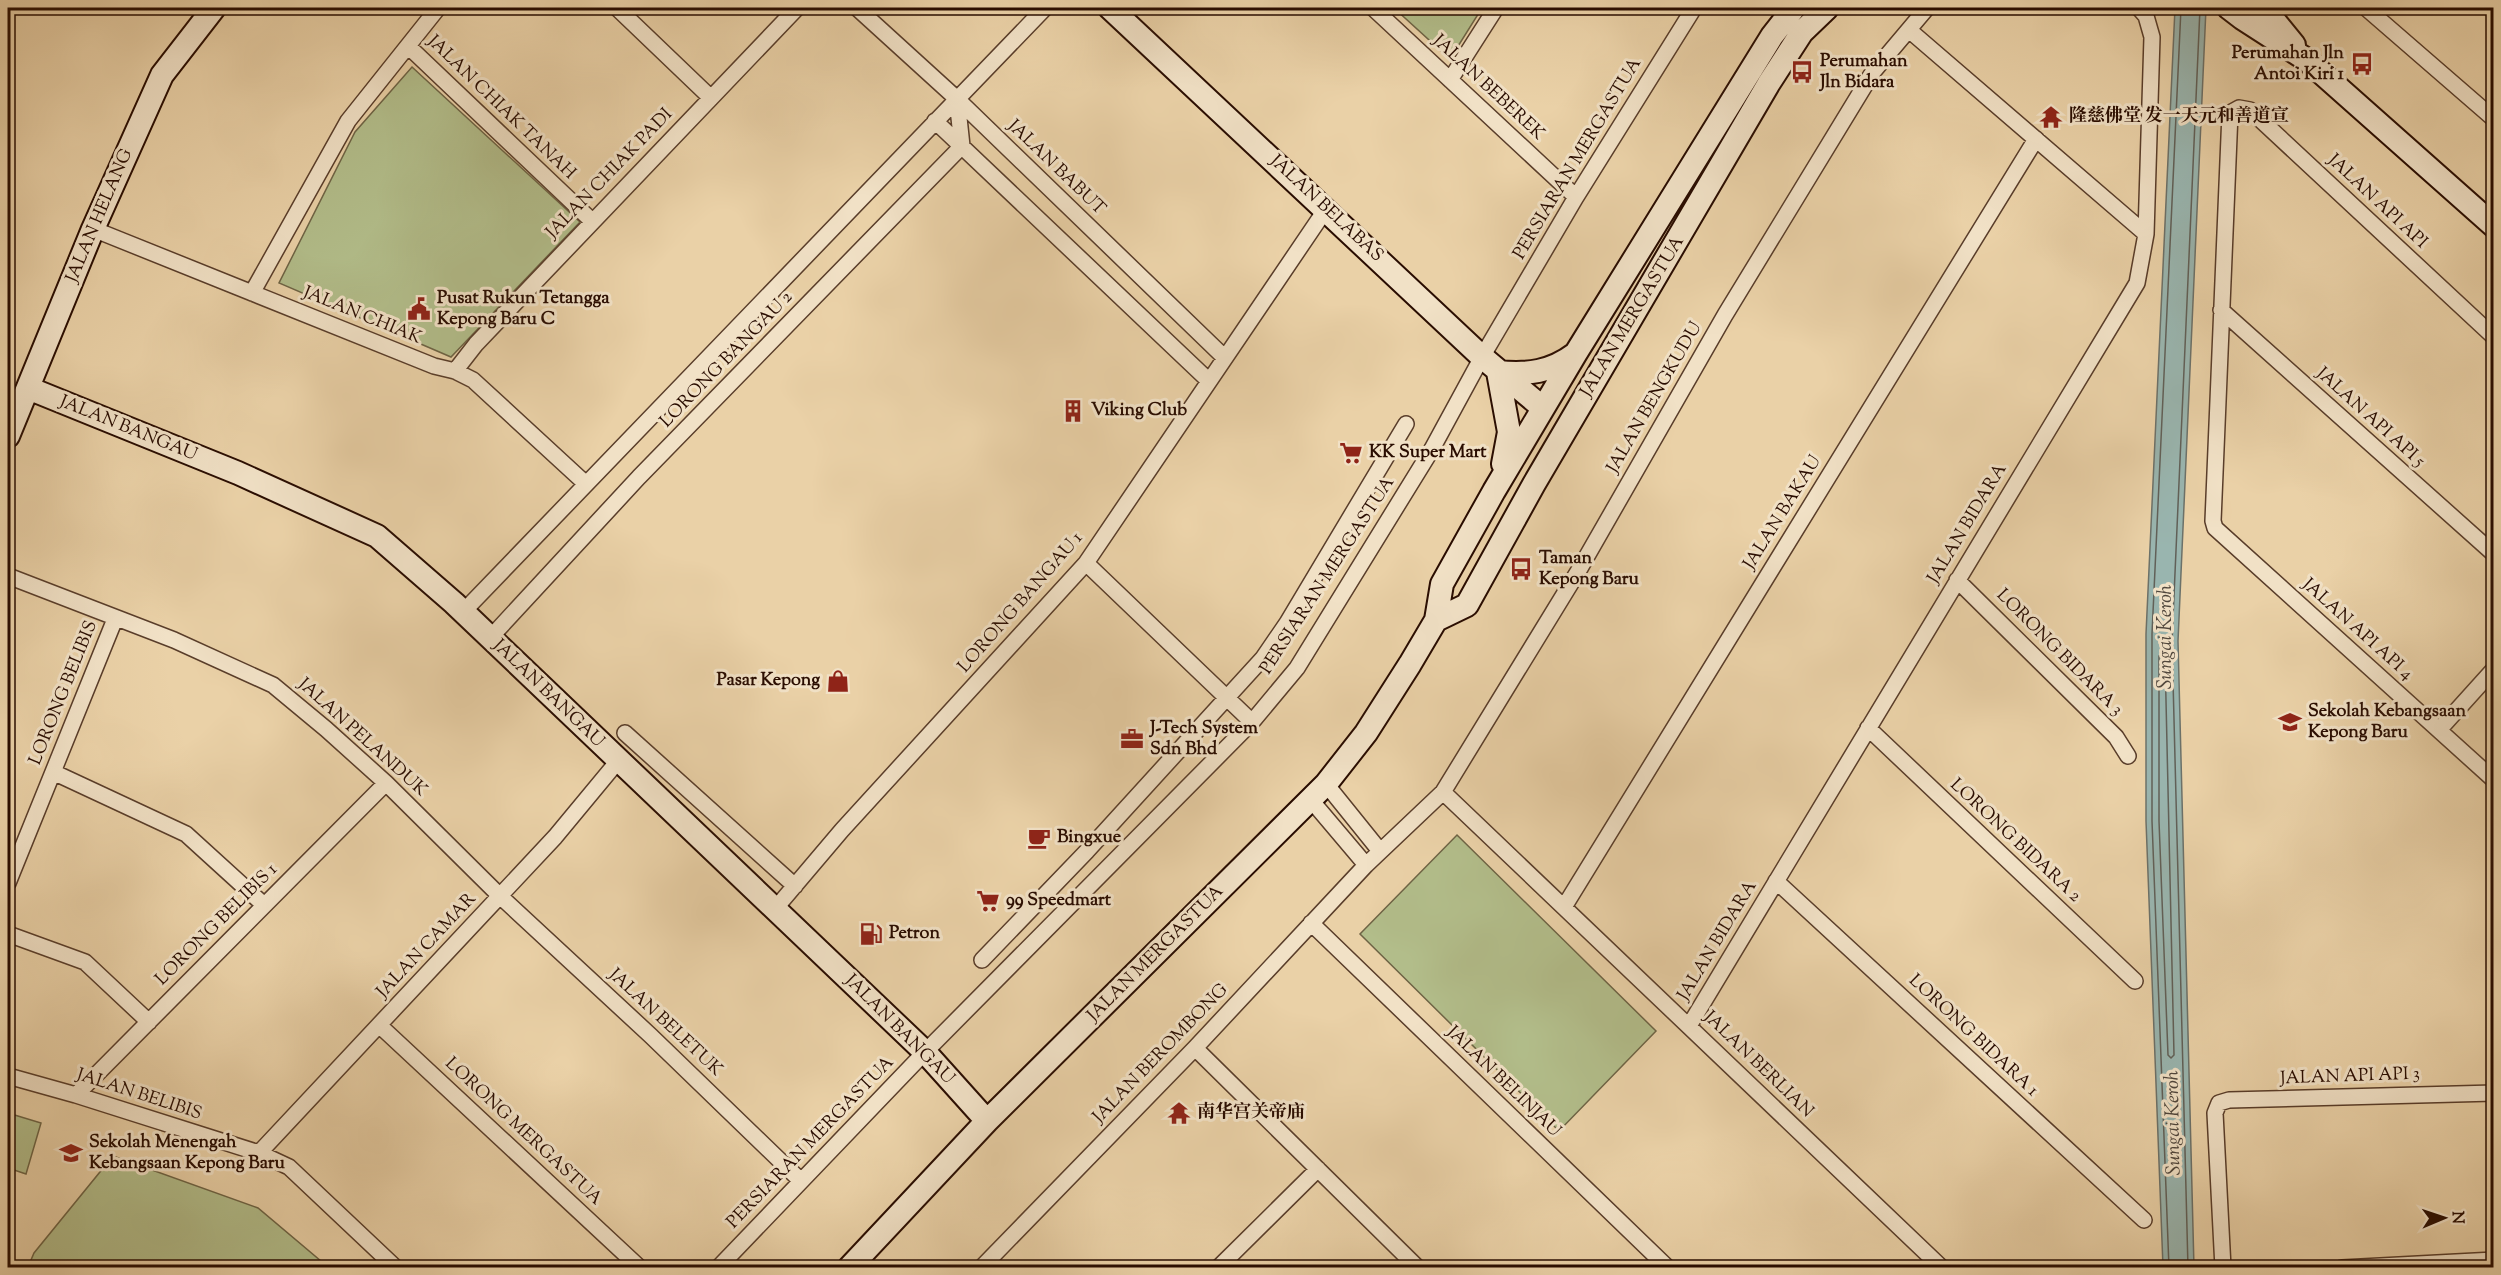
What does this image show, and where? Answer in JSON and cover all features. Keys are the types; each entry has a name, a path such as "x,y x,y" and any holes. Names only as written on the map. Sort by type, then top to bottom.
{"street":[{"name":"JALAN HELANG","path":"8,436 93,229 162,75 214,8"},
{"path":"252,293 348,121 438,8"},
{"path":"617,8 711,98"},
{"name":"JALAN CHIAK PADI","path":"455,371 476,344 797,8"},
{"name":"JALAN BABUT","path":"857,8 957,99 1225,358"},
{"name":"LORONG BANGAU 2","path":"463,612 1044,8"},
{"name":"JALAN BELABAS","path":"1110,8 1490,364 1543,408"},
{"name":"JALAN BEBEREK","path":"1373,8 1576,197"},
{"path":"1450,80 1496,8"},
{"name":"PERSIARAN MERGASTUA","path":"718,1268 925,1052 1252,722 1297,668 1432,449 1490,364 1576,197 1694,8"},
{"name":"JALAN MERGASTUA","path":"849,1268 987,1121 1319,792 1366,734 1436,620 1442,584 1494,491 1576,353 1772,36 1794,8"},
{"name":"JALAN MERGASTUA","path":"1436,620 1467,605 1534,484 1769,82 1802,32 1827,8"},
{"path":"1928,8 1909,30 2146,234"},
{"name":"JALAN BIDARA","path":"1689,1026 2136,283 2146,234 2152,38 2146,16 2139,8"},
{"path":"2264,8 2307,60"},
{"path":"2366,8 2493,119"},
{"path":"2235,13 2307,60 2493,226"},
{"name":"JALAN BENGKUDU","path":"1443,792 1580,570 1725,315 1873,72 1909,30"},
{"name":"JALAN CHIAK TANAH","path":"409,47 592,221"},
{"path":"957,99 962,146"},
{"name":"JALAN API API","path":"2221,310 2230,113 2240,108 2250,110 2493,337"},
{"path":"935,121 1209,381"},
{"name":"JALAN BAKAU","path":"1564,907 2036,139"},
{"name":"LORONG BANGAU 2","path":"490,639 639,477 962,146"},
{"name":"LORONG BANGAU 1","path":"775,909 842,830 1086,563 1326,208"},
{"name":"JALAN CHIAK","path":"93,229 473,380 586,484"},
{"name":"JALAN API API 4","path":"2221,310 2213,521 2220,534 2493,780"},
{"name":"JALAN API API 5","path":"2221,310 2493,554"},
{"path":"1490,364 1521,374 1537,372 1551,368 1576,353"},
{"path":"1490,364 1509,432 1507,451 1494,491"},
{"name":"JALAN BANGAU","path":"28,388 238,474 376,536 463,612 925,1052 987,1121"},
{"path":"1534,484 1544,436 1543,408 1572,402 1588,392"},
{"path":"982,960 1228,699 1263,657 1287,623 1406,424"},
{"path":"1086,563 1252,722"},
{"name":"JALAN PELANDUK","path":"8,576 174,640 273,685 386,783 500,896"},
{"name":"LORONG BIDARA 3","path":"1958,580 2116,737 2128,756"},
{"name":"LORONG BELIBIS","path":"8,883 115,619"},
{"path":"2439,730 2493,669"},
{"name":"LORONG BIDARA 2","path":"1868,728 2135,981"},
{"path":"625,733 795,886"},
{"name":"JALAN CAMAR","path":"259,1153 555,837 618,761"},
{"path":"52,772 186,834 264,905"},
{"name":"LORONG BELIBIS 1","path":"76,1095 386,783"},
{"path":"1319,792 1380,851"},
{"path":"1319,792 1366,865"},
{"name":"JALAN BEROMBONG","path":"981,1268 1195,1048 1366,865 1443,792"},
{"name":"JALAN BERLIAN","path":"1443,792 1942,1268"},
{"name":"LORONG BIDARA 1","path":"1776,881 2144,1220"},
{"name":"JALAN BELETUK","path":"500,896 651,1036 801,1181"},
{"name":"JALAN BELINJAU","path":"1311,923 1668,1268"},
{"path":"8,934 86,962 149,1022"},
{"name":"LORONG MERGASTUA","path":"379,1025 640,1268"},
{"path":"1195,1048 1418,1268"},
{"name":"JALAN BELIBIS","path":"8,1076 259,1153 289,1167 396,1268"},
{"name":"JALAN API API 3","path":"2223,1268 2215,1113 2219,1104 2229,1100 2493,1093"},
{"path":"1218,1268 1318,1169"},
{"path":"2342,1268 2493,1260"}],"green space":[{"path":"1394,8 1482,8 1450,59"},
{"path":"412,67 580,222 451,357 279,283 355,132"},
{"path":"1457,835 1656,1031 1559,1131 1360,934"},
{"path":"8,1113 41,1123 26,1174 8,1168"},
{"path":"113,1156 258,1208 328,1267 28,1267 34,1253"}],"water":[{"name":"Sungai Keroh","path":"2175,8 2206,8 2178,641 2194,1268 2163,1267 2146,821 2146,634"}],"place":[{"name":"Perumahan Jln Antoi Kiri 1","path":"2362,64"},
{"name":"Perumahan Jln Bidara","path":"1802,72"},
{"name":"隆慈佛堂 发一天元和善道宣","path":"2051,117"},
{"name":"Pusat Rukun Tetangga Kepong Baru C","path":"419,309"},
{"name":"Viking Club","path":"1073,411"},
{"name":"KK Super Mart","path":"1351,453"},
{"name":"Taman Kepong Baru","path":"1521,569"},
{"name":"Pasar Kepong","path":"838,681"},
{"name":"Sekolah Kebangsaan Kepong Baru","path":"2290,722"},
{"name":"J-Tech System Sdn Bhd","path":"1132,739"},
{"name":"Bingxue","path":"1039,838"},
{"name":"99 Speedmart","path":"988,901"},
{"name":"Petron","path":"871,934"},
{"name":"南华宫关帝庙","path":"1179,1113"},
{"name":"Sekolah Menengah Kebangsaan Kepong Baru","path":"71,1153"}]}
